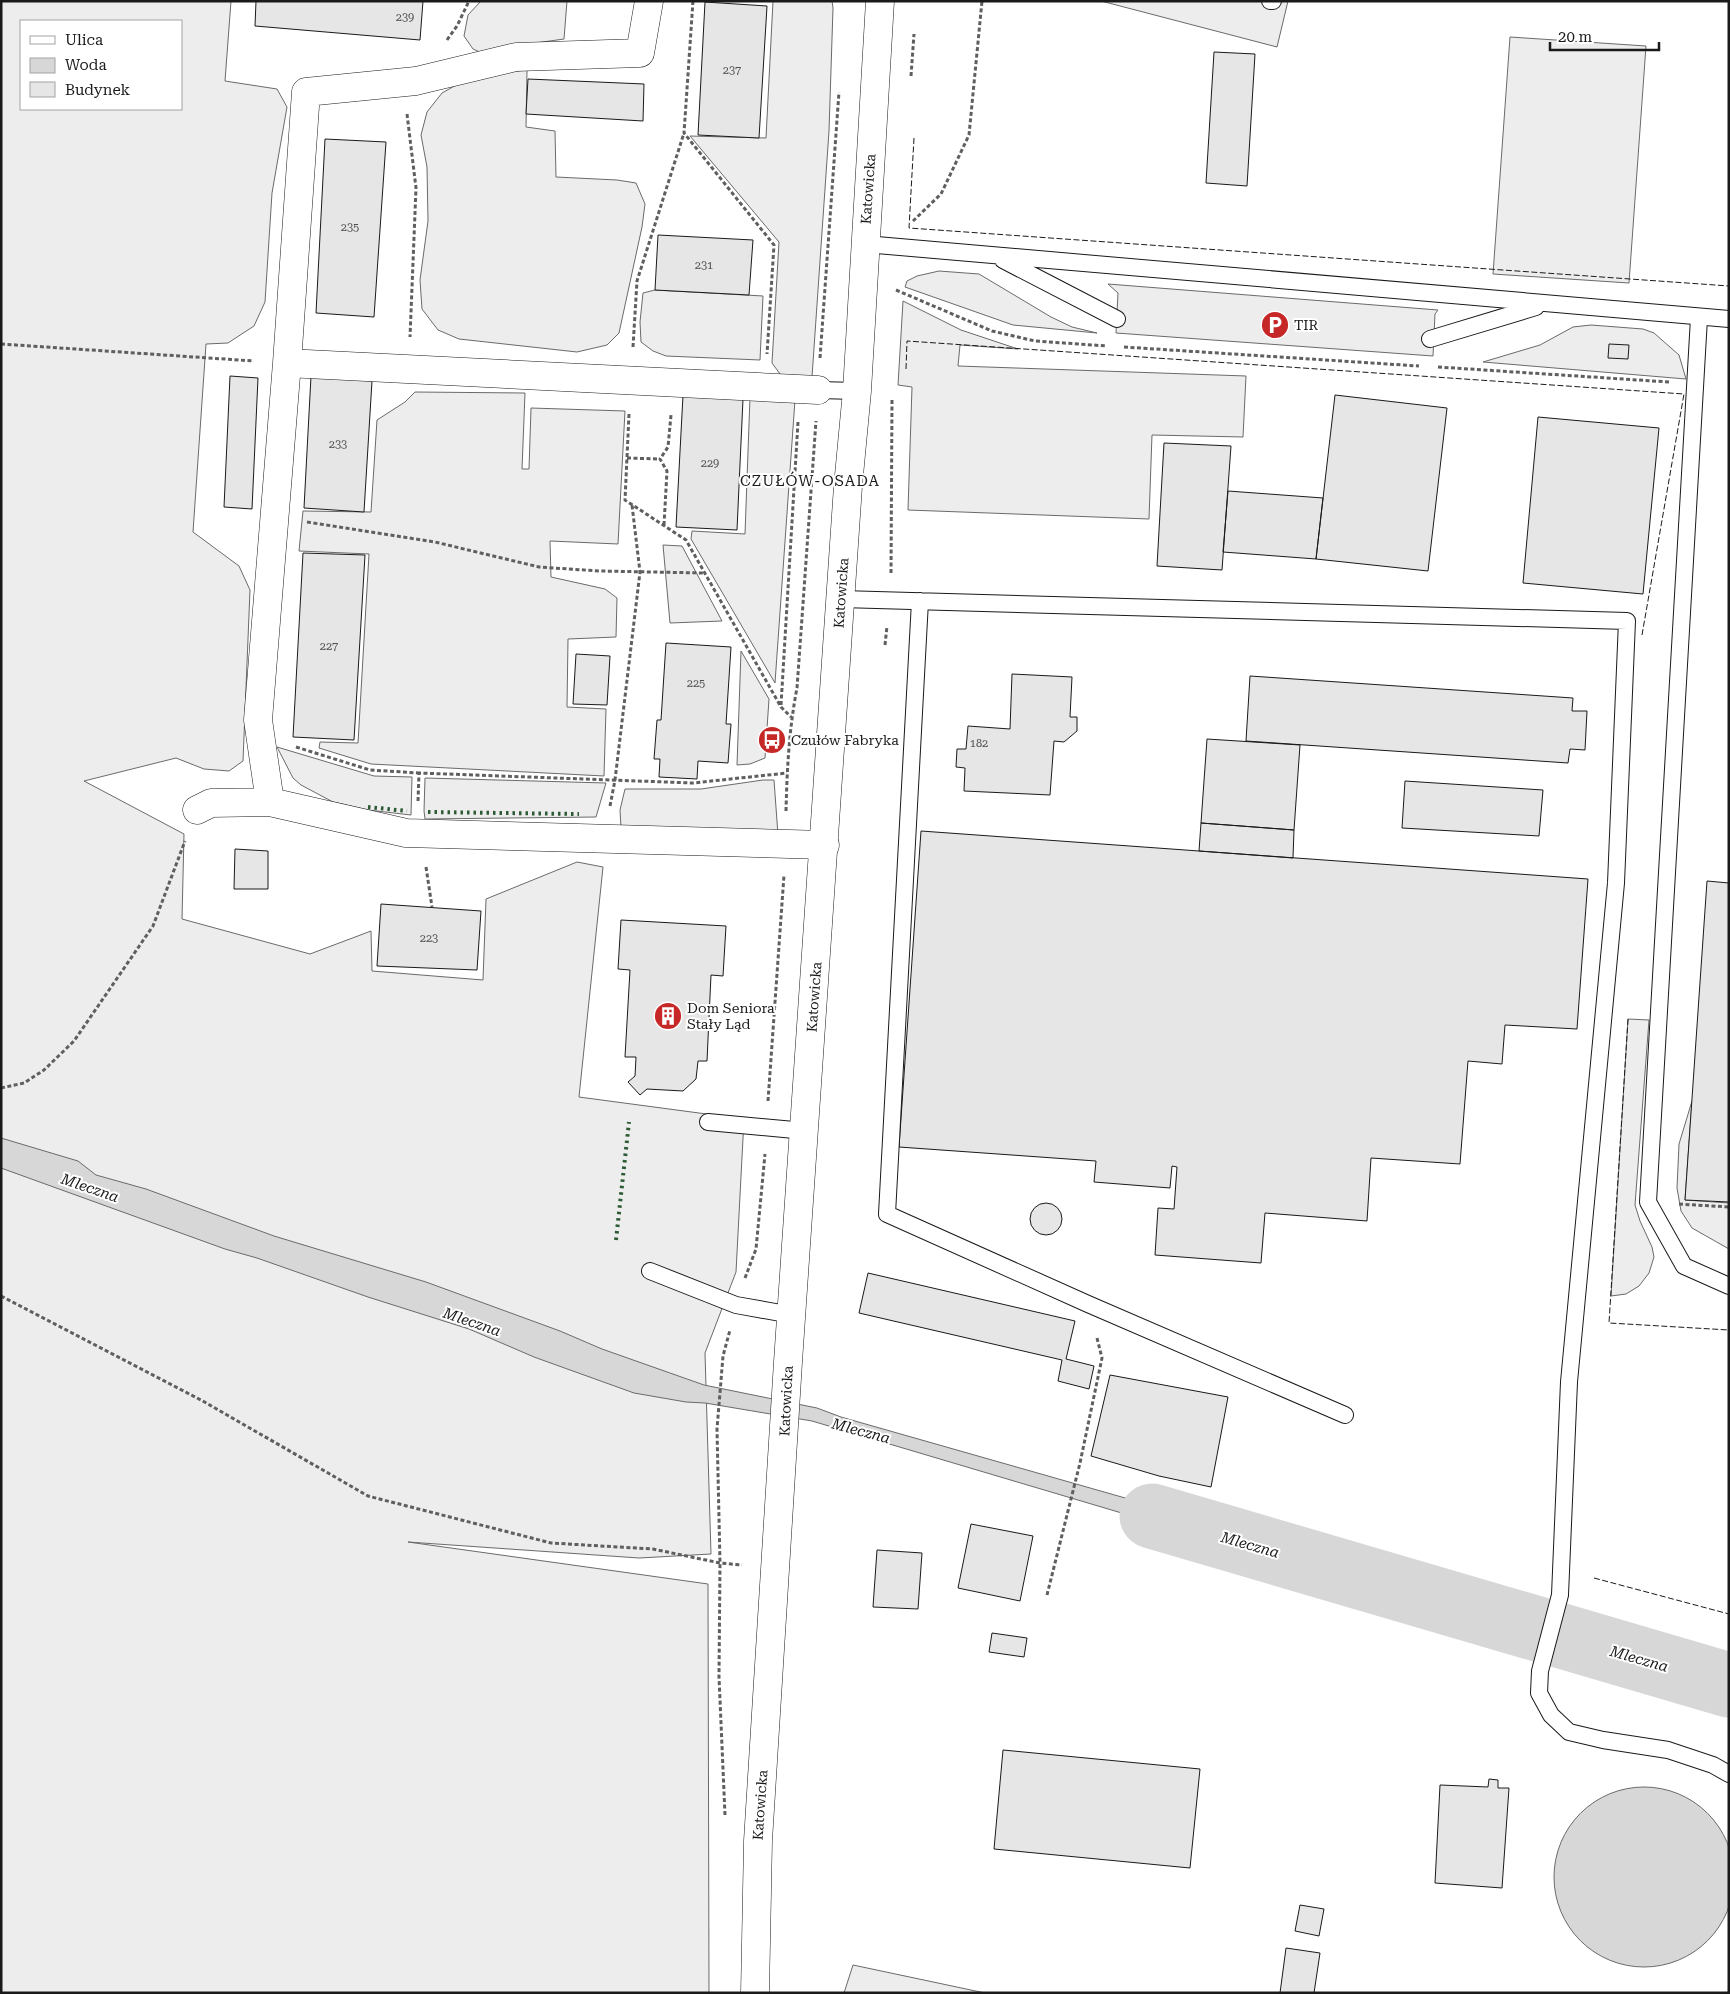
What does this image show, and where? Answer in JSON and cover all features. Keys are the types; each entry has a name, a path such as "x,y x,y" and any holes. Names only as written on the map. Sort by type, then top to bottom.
{"street":[{"path":"270,802 258,720 287,363 306,92 416,81 516,57 640,53 649,1"},
{"name":"Katowicka","path":"757,1991 758,1842 788,1362 857,391 880,1"},
{"path":"287,363 818,390"},
{"path":"197,810 211,803 270,802 406,834 825,845"}],"lane":[{"path":"865,244 1699,318 1729,319"},
{"path":"994,255 1117,319"},
{"path":"1430,339 1544,304"},
{"path":"1699,318 1648,1202 1684,1266 1729,1286"},
{"path":"818,390 857,391"},
{"path":"841,599 1627,621 1616,883 1569,1382 1560,1595 1540,1671 1539,1693 1551,1715 1569,1732 1603,1740 1668,1750 1713,1765 1729,1774"},
{"path":"920,601 887,1214 1088,1304 1345,1415"},
{"path":"708,1122 805,1131"},
{"path":"650,1271 736,1305 792,1315"}],"path":[{"path":"446,41 458,26 469,1"},
{"path":"692,1 684,133 637,281 625,500 686,540 781,707 791,718"},
{"path":"895,299 898,236 941,194 968,135 982,1"},
{"path":"910,82 914,34"},
{"path":"409,370 416,188 407,111 416,81"},
{"path":"725,1815 719,1677 720,1563 717,1430 723,1356 736,1305 756,1249 786,844 787,773 791,718 797,688 839,91"},
{"path":"684,133 774,245 765,387"},
{"path":"895,290 992,331 1035,341 1114,346"},
{"path":"1,344 287,363"},
{"path":"1124,347 1695,383"},
{"path":"660,459 668,447 673,383"},
{"path":"781,707 800,399 818,390"},
{"path":"885,645 891,600 892,392"},
{"path":"627,458 660,459"},
{"path":"660,459 667,471 664,525"},
{"path":"605,838 615,780 640,572 632,504"},
{"path":"274,519 293,520 435,542 539,567 705,574"},
{"path":"432,907 418,812 419,773 693,783 787,773"},
{"path":"1,1088 24,1083 44,1070 74,1041 153,926 197,810"},
{"path":"1648,1202 1729,1207"},
{"path":"1,1296 201,1400 368,1496 551,1543 653,1549 720,1563 776,1569"},
{"path":"1047,1595 1080,1463 1102,1358 1088,1304"}],"shaded area":[{"path":"1,1 231,1 225,81 277,89 287,107 272,193 265,302 254,326 228,343 206,344 193,532 239,566 250,590 243,761 229,771 204,769 176,758 84,781 184,834 182,919 310,954 371,931 372,971 483,980 486,899 577,862 603,867 579,1097 744,1119 736,1272 705,1353 711,1554 639,1558 408,1542 708,1584 709,1993 1,1993"},
{"path":"481,1 567,1 564,39 514,46 482,53 473,49 464,36 468,15"},
{"path":"773,1 832,1 833,8 829,131 812,377 783,378 772,363 779,242 690,136 766,138"},
{"path":"1101,1 1288,1 1277,47"},
{"path":"1510,37 1646,46 1629,283 1493,274"},
{"path":"527,70 526,127 555,131 556,177 617,180 636,183 645,204 642,227 619,333 607,345 577,352 459,339 438,330 422,309 420,280 428,221 427,167 421,135 427,112 442,93 474,75"},
{"path":"939,271 979,274 1051,317 1072,327 1097,333 1013,325 905,287 907,281 917,276"},
{"name":"TIR","path":"1108,284 1438,310 1435,314 1433,356 1116,333 1118,293"},
{"path":"655,290 763,296 760,360 666,356 653,351 641,342 640,322 643,293"},
{"path":"903,301 961,330 1018,349 960,345 958,366 1246,376 1243,437 1152,435 1149,519 908,510 912,387 898,385"},
{"path":"1591,325 1643,329 1654,333 1679,355 1686,379 1483,362 1540,345 1573,327"},
{"path":"415,392 525,393 522,469 529,469 531,408 625,411 618,544 550,541 551,577 605,589 617,598 616,637 568,639 567,707 606,709 604,776 371,764 319,748 320,742 358,743 369,554 299,551 303,511 371,512 377,420 405,402"},
{"path":"750,397 795,400 775,683 691,539 692,531 745,534"},
{"path":"663,545 682,546 722,621 670,623"},
{"path":"741,651 769,699 765,758 750,764 737,765"},
{"path":"277,747 374,776 412,777 411,815 368,810 333,802 301,785 293,778"},
{"path":"425,778 606,783 596,817 425,819"},
{"path":"774,780 778,835 621,828 620,810 625,789 701,789"},
{"path":"1628,1019 1649,1020 1635,1205 1652,1247 1654,1257 1649,1273 1639,1286 1626,1294 1611,1296"},
{"path":"1692,1101 1685,1200 1729,1203 1729,1249 1692,1228 1681,1211 1677,1188 1679,1144"},
{"path":"853,1965 985,1993 844,1993"}],"water":[{"path":"1,1138 78,1161 96,1175 146,1189 274,1236 426,1282 560,1331 602,1349 704,1385 817,1408 841,1417 1241,1531 1236,1547 812,1421 634,1393 534,1357 469,1329 225,1249 1,1168"},
{"path":"1635,1787 1653,1787 1670,1791 1694,1802 1714,1820 1730,1851 1731,1899 1719,1927 1701,1947 1670,1963 1653,1967 1635,1967 1618,1963 1594,1952 1574,1934 1558,1903 1554,1886 1554,1868 1558,1851 1569,1827 1587,1807 1618,1791"}],"building":[{"path":"256,1 423,1 420,40 255,26"},
{"path":"705,2 767,6 759,138 698,135"},
{"path":"1214,52 1255,54 1247,186 1206,183"},
{"path":"528,79 644,84 643,121 526,114"},
{"path":"325,139 386,142 374,317 316,313"},
{"path":"658,235 753,240 749,295 655,290"},
{"path":"1609,344 1629,345 1628,359 1608,358"},
{"path":"230,376 258,378 252,509 224,507"},
{"path":"311,376 372,381 364,512 304,508"},
{"path":"683,395 743,399 737,530 676,527"},
{"path":"1335,395 1447,408 1428,571 1316,559"},
{"path":"1538,417 1659,428 1643,594 1523,583"},
{"path":"1164,443 1231,446 1222,570 1157,566"},
{"path":"1228,491 1323,498 1316,559 1223,552"},
{"path":"303,553 365,555 354,740 293,737"},
{"path":"666,643 731,647 726,724 731,724 728,763 698,761 697,779 659,777 660,759 654,759 657,720 661,720"},
{"path":"576,654 610,656 607,705 573,704"},
{"path":"1012,674 1072,677 1070,717 1077,717 1077,731 1064,742 1054,741 1050,795 964,791 965,768 956,767 957,749 966,749 968,726 1010,729"},
{"path":"1250,676 1573,698 1572,711 1587,711 1585,750 1570,749 1568,763 1246,741"},
{"path":"1207,739 1300,745 1294,830 1201,823"},
{"path":"1405,781 1543,790 1539,836 1402,828"},
{"path":"1201,823 1294,830 1293,858 1199,851"},
{"path":"921,831 1588,879 1577,1029 1505,1025 1502,1064 1468,1061 1460,1164 1371,1158 1367,1221 1265,1213 1261,1263 1155,1255 1158,1208 1174,1209 1177,1167 1172,1166 1170,1188 1094,1182 1096,1161 899,1147"},
{"path":"235,849 268,851 268,889 234,889"},
{"path":"1707,881 1729,883 1729,1202 1685,1200"},
{"path":"381,904 481,911 477,970 377,966"},
{"name":"Dom Seniora Stały Ląd","path":"621,920 726,926 723,976 711,975 707,1061 698,1061 696,1079 683,1091 647,1089 640,1095 628,1082 635,1076 636,1057 625,1057 630,970 618,969"},
{"path":"1046,1203 1058,1207 1062,1219 1058,1231 1046,1235 1034,1231 1030,1219 1034,1207"},
{"path":"868,1273 1075,1321 1066,1359 1094,1366 1089,1389 1058,1381 1062,1360 859,1313"},
{"path":"1110,1375 1228,1397 1211,1487 1159,1476 1091,1456"},
{"path":"971,1524 1033,1536 1020,1601 958,1588"},
{"path":"877,1550 922,1553 918,1609 873,1607"},
{"path":"992,1633 1027,1638 1024,1657 989,1652"},
{"path":"1003,1750 1200,1769 1190,1868 994,1849"},
{"path":"1489,1779 1498,1780 1498,1788 1509,1788 1502,1888 1435,1883 1440,1785 1488,1787"},
{"path":"1300,1905 1324,1909 1319,1936 1295,1931"},
{"path":"1286,1948 1320,1953 1314,1993 1280,1993"}],"waterway":[{"name":"Mleczna","path":"1152,1516 1729,1685"}],"hedge":[{"path":"368,807 407,811"},
{"path":"428,812 579,814"},
{"path":"616,1240 629,1122"}],"fence":[{"path":"914,138 909,228 1729,286"},
{"path":"906,369 907,341 1684,394 1642,635"},
{"path":"1628,1019 1609,1323 1729,1330"},
{"path":"1594,1578 1729,1614"}],"place":[{"name":"TIR","path":"1275,325"},
{"name":"Czułów Fabryka","path":"772,740"},
{"name":"Dom Seniora Stały Ląd","path":"668,1016"}],"district":[{"name":"CZUŁÓW-OSADA","path":"810,481"}]}
